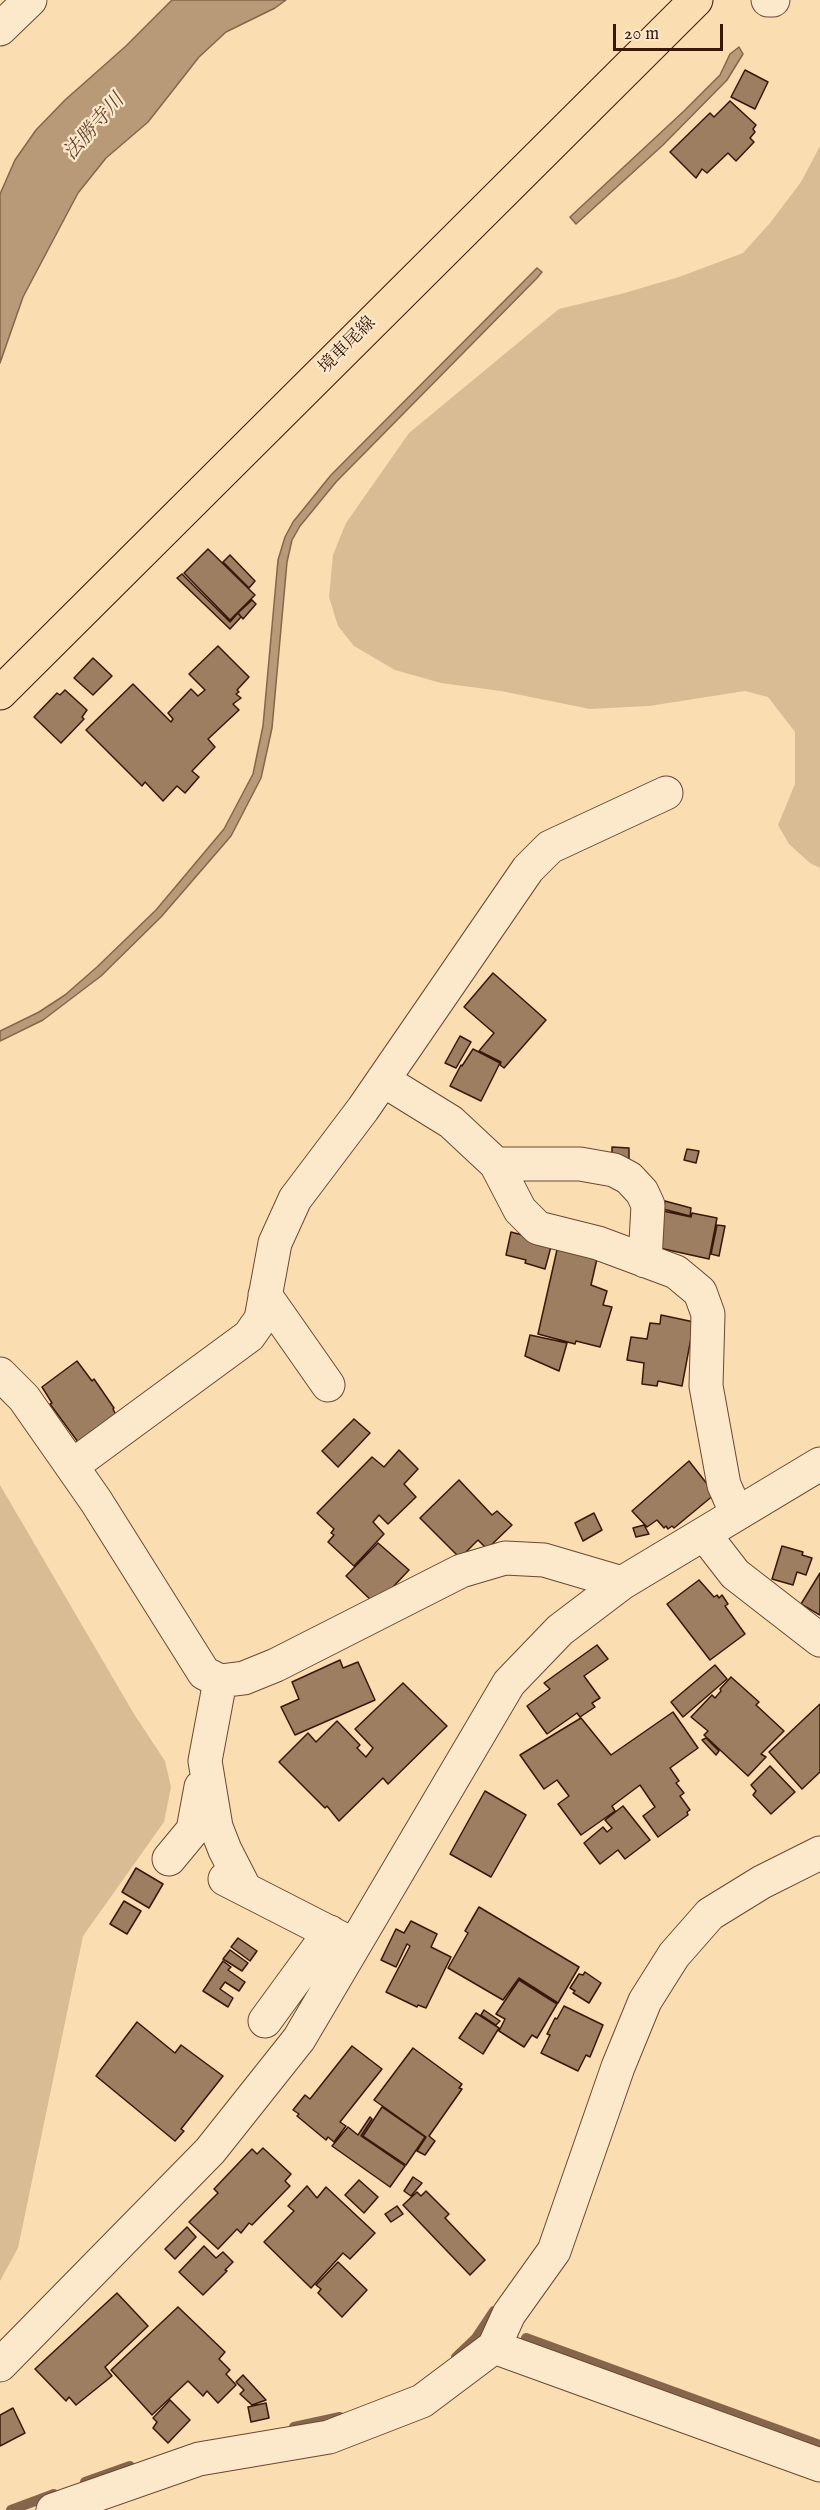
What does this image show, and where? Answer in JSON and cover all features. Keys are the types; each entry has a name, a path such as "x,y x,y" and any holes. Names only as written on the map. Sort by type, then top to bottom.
{"main road":[{"name":"境車尾線","path":"0,693 696,0"}],"street":[{"path":"0,29 30,0"},
{"path":"768,0 773,0"},
{"path":"72,1466 249,1336 261,1319 275,1243 295,1198 383,1080 528,869 550,847 666,793"},
{"path":"383,1080 451,1122 496,1164 520,1210 538,1228 598,1243 676,1272 700,1292 708,1314 706,1386 724,1485 737,1514"},
{"path":"496,1164 580,1164 614,1170 629,1178 642,1192 648,1204 645,1261"},
{"path":"265,1295 328,1385"},
{"path":"0,1374 24,1398 72,1466 204,1673 220,1681 244,1678 276,1665 461,1571 506,1558 544,1560 622,1582"},
{"path":"265,2021 342,1938 509,1683 560,1630 622,1582 820,1464"},
{"path":"704,1534 735,1574 820,1640"},
{"path":"220,1681 205,1761 204,1822 225,1850 233,1883 342,1938"},
{"path":"169,1859 193,1830 204,1822"},
{"path":"53,2510 199,2459 328,2437 422,2401 494,2347 509,2314 554,2251 618,2067 645,2001 674,1955 710,1914 762,1882 820,1853"},
{"path":"0,2365 210,2151 299,2039 342,1938"},
{"path":"494,2347 820,2465"}],"shaded area":[{"path":"820,146 820,868 810,863 789,844 778,825 795,784 795,732 768,697 745,691 649,706 590,709 501,691 441,683 395,670 354,646 338,626 329,597 333,555 346,523 409,433 559,309 679,277 743,253 770,223 801,182"},
{"path":"0,1485 134,1714 165,1761 171,1787 164,1822 83,1936 18,2248 0,2281"}],"water":[{"name":"法勝寺川","path":"172,0 286,0 275,8 226,32 199,57 148,122 106,158 78,193 23,297 0,363 0,194 15,160 36,130 65,100 126,46"},
{"path":"739,47 743,54 727,80 663,145 576,224 570,217 720,75 730,54"},
{"path":"537,268 542,272 537,278 336,482 300,526 292,540 287,562 272,728 261,778 231,836 161,917 101,976 43,1020 0,1041 0,1031 39,1012 65,995 97,967 156,910 224,829 253,774 263,726 278,560 285,537 293,522 331,475"}],"building":[{"path":"745,70 768,82 755,109 731,97"},
{"path":"730,101 756,125 753,129 755,132 750,138 754,142 736,161 728,153 707,173 702,169 696,178 670,152 710,113 714,117"},
{"path":"208,549 255,595 230,620 184,573"},
{"path":"230,555 255,581 249,588 223,562"},
{"path":"182,574 230,622 238,613 241,617 230,629 177,578"},
{"path":"252,600 256,604 243,619 238,613"},
{"path":"218,646 249,677 237,690 239,692 236,694 241,698 233,704 239,710 208,739 215,747 192,771 199,777 185,793 177,786 163,801 145,782 142,786 86,730 133,684 171,722 173,719 168,713 191,689 198,696 205,690 189,674"},
{"path":"93,658 112,676 93,695 74,678"},
{"path":"65,690 87,710 82,717 84,719 61,743 34,717 57,693 60,695"},
{"path":"493,973 546,1020 504,1068 500,1065 501,1062 479,1051 494,1033 464,1007"},
{"path":"460,1036 471,1042 456,1068 445,1063"},
{"path":"473,1049 500,1063 481,1101 450,1086"},
{"path":"612,1147 629,1148 629,1159 612,1159"},
{"path":"687,1149 699,1151 696,1163 684,1160"},
{"path":"665,1201 691,1208 690,1216 663,1209"},
{"path":"663,1211 691,1217 692,1213 717,1218 709,1259 655,1247"},
{"path":"717,1225 725,1226 719,1256 711,1254"},
{"path":"511,1232 552,1243 545,1269 525,1263 526,1260 506,1255"},
{"path":"559,1241 599,1250 591,1285 607,1291 603,1305 612,1307 600,1347 576,1341 575,1344 538,1334"},
{"path":"661,1315 694,1322 682,1386 658,1381 657,1386 642,1384 644,1363 627,1360 631,1337 647,1339 650,1323 660,1324"},
{"path":"530,1335 567,1343 559,1371 525,1356"},
{"path":"77,1361 92,1381 94,1379 114,1408 116,1415 78,1442 50,1404 52,1403 42,1387"},
{"path":"354,1419 370,1433 338,1467 322,1451"},
{"path":"399,1450 418,1469 404,1484 416,1497 388,1524 379,1515 373,1522 384,1534 354,1566 328,1542 334,1535 331,1533 334,1529 317,1513 372,1457 384,1467"},
{"path":"689,1461 715,1494 674,1528 672,1526 668,1529 666,1526 664,1528 657,1520 647,1527 632,1511"},
{"path":"459,1480 492,1515 497,1511 512,1525 487,1549 478,1540 460,1558 420,1518"},
{"path":"594,1513 602,1530 583,1541 575,1523"},
{"path":"644,1525 649,1534 636,1537 633,1528"},
{"path":"378,1543 409,1570 376,1605 346,1576"},
{"path":"782,1546 803,1552 802,1555 812,1558 806,1575 797,1572 793,1585 772,1579"},
{"path":"820,1573 820,1615 801,1604"},
{"path":"699,1580 714,1597 717,1595 719,1598 722,1595 728,1604 725,1606 745,1634 710,1660 667,1604"},
{"path":"597,1645 608,1659 584,1676 600,1698 592,1703 595,1707 580,1717 577,1713 547,1734 527,1706 550,1689 544,1683"},
{"path":"340,1660 343,1668 358,1662 375,1700 295,1735 281,1707 299,1699 292,1682"},
{"path":"715,1665 727,1679 683,1717 671,1702"},
{"path":"731,1677 759,1702 756,1705 784,1731 761,1754 766,1757 748,1776 704,1735 708,1731 691,1717 712,1695 715,1698"},
{"path":"403,1683 447,1726 388,1784 383,1778 339,1821 327,1806 325,1808 279,1762 308,1733 316,1742 337,1721 360,1745 357,1748 366,1757 373,1748 355,1729"},
{"path":"820,1704 820,1772 802,1789 769,1752"},
{"path":"673,1712 698,1748 670,1768 679,1781 676,1783 684,1793 680,1796 690,1810 687,1812 688,1815 658,1837 643,1816 655,1807 640,1785 612,1806 615,1811 581,1835 558,1804 569,1796 557,1780 544,1789 520,1755 581,1718 611,1755"},
{"path":"706,1738 719,1751 716,1755 702,1740"},
{"path":"770,1766 795,1792 771,1814 753,1795 756,1791 751,1785"},
{"path":"485,1791 526,1815 491,1877 450,1854"},
{"path":"623,1806 650,1840 625,1859 618,1850 600,1864 584,1843 603,1827 607,1832 612,1828 605,1820"},
{"path":"136,1868 163,1884 149,1908 122,1892"},
{"path":"124,1901 141,1911 127,1934 110,1924"},
{"path":"479,1907 579,1967 558,2003 519,1978 503,2000 448,1968 468,1933 465,1931"},
{"path":"411,1921 437,1934 431,1947 451,1957 426,2008 418,2005 417,2007 386,1992 410,1946 407,1944 396,1967 381,1960 396,1929 404,1933"},
{"path":"238,1938 257,1951 250,1961 231,1947"},
{"path":"230,1950 248,1963 242,1971 223,1959"},
{"path":"223,1961 231,1967 228,1970 245,1982 239,1991 225,1982 220,1989 233,1998 228,2007 203,1991"},
{"path":"585,1972 601,1983 589,2003 573,1993 575,1991 570,1988 579,1974 583,1975"},
{"path":"519,1980 557,2004 537,2038 532,2035 524,2047 499,2031 505,2019 496,2014"},
{"path":"564,2006 603,2025 590,2057 586,2055 578,2071 541,2053 550,2035 547,2034"},
{"path":"484,2010 500,2021 496,2025 481,2015"},
{"path":"476,2013 499,2028 483,2054 459,2038"},
{"path":"137,2022 175,2053 181,2045 223,2076 181,2129 184,2131 175,2141 96,2076"},
{"path":"352,2046 382,2069 340,2122 346,2126 334,2142 328,2137 326,2140 293,2110 305,2095 310,2099"},
{"path":"413,2048 462,2084 459,2088 462,2089 429,2136 435,2141 425,2155 417,2151 426,2137 374,2100"},
{"path":"382,2107 425,2137 406,2165 363,2136"},
{"path":"370,2117 372,2119 361,2136 405,2166 390,2187 332,2146 348,2127 358,2135"},
{"path":"263,2148 291,2174 285,2181 290,2186 252,2225 249,2223 241,2233 237,2229 218,2249 189,2222 218,2193 214,2189 252,2149 257,2154"},
{"path":"413,2177 422,2183 411,2196 404,2191"},
{"path":"359,2180 378,2197 364,2213 345,2195"},
{"path":"307,2186 317,2198 326,2187 375,2233 350,2259 343,2253 311,2288 264,2242 294,2211 288,2206"},
{"path":"426,2191 449,2214 445,2218 485,2260 470,2275 403,2205 417,2192 421,2196"},
{"path":"397,2206 403,2214 391,2222 385,2214"},
{"path":"187,2227 196,2237 175,2259 165,2249"},
{"path":"204,2246 216,2258 223,2252 233,2262 203,2295 179,2272"},
{"path":"338,2262 367,2290 342,2317 318,2293 321,2289 316,2285"},
{"path":"117,2293 148,2326 105,2367 112,2376 76,2405 69,2397 66,2401 35,2369"},
{"path":"178,2307 225,2352 219,2359 230,2370 226,2374 236,2385 218,2403 207,2391 203,2396 188,2381 152,2415 111,2370"},
{"path":"243,2375 266,2400 252,2405 240,2394 244,2390 236,2382"},
{"path":"170,2400 190,2420 168,2443 153,2428 157,2422 153,2418"},
{"path":"266,2403 269,2418 251,2422 248,2407"},
{"path":"13,2408 25,2433 0,2446 0,2415"}],"waterway":[{"path":"456,2357 476,2338 494,2311"},
{"path":"526,2338 820,2445"},
{"path":"294,2427 340,2417"},
{"path":"85,2482 130,2466"},
{"path":"11,2510 54,2494"}]}
